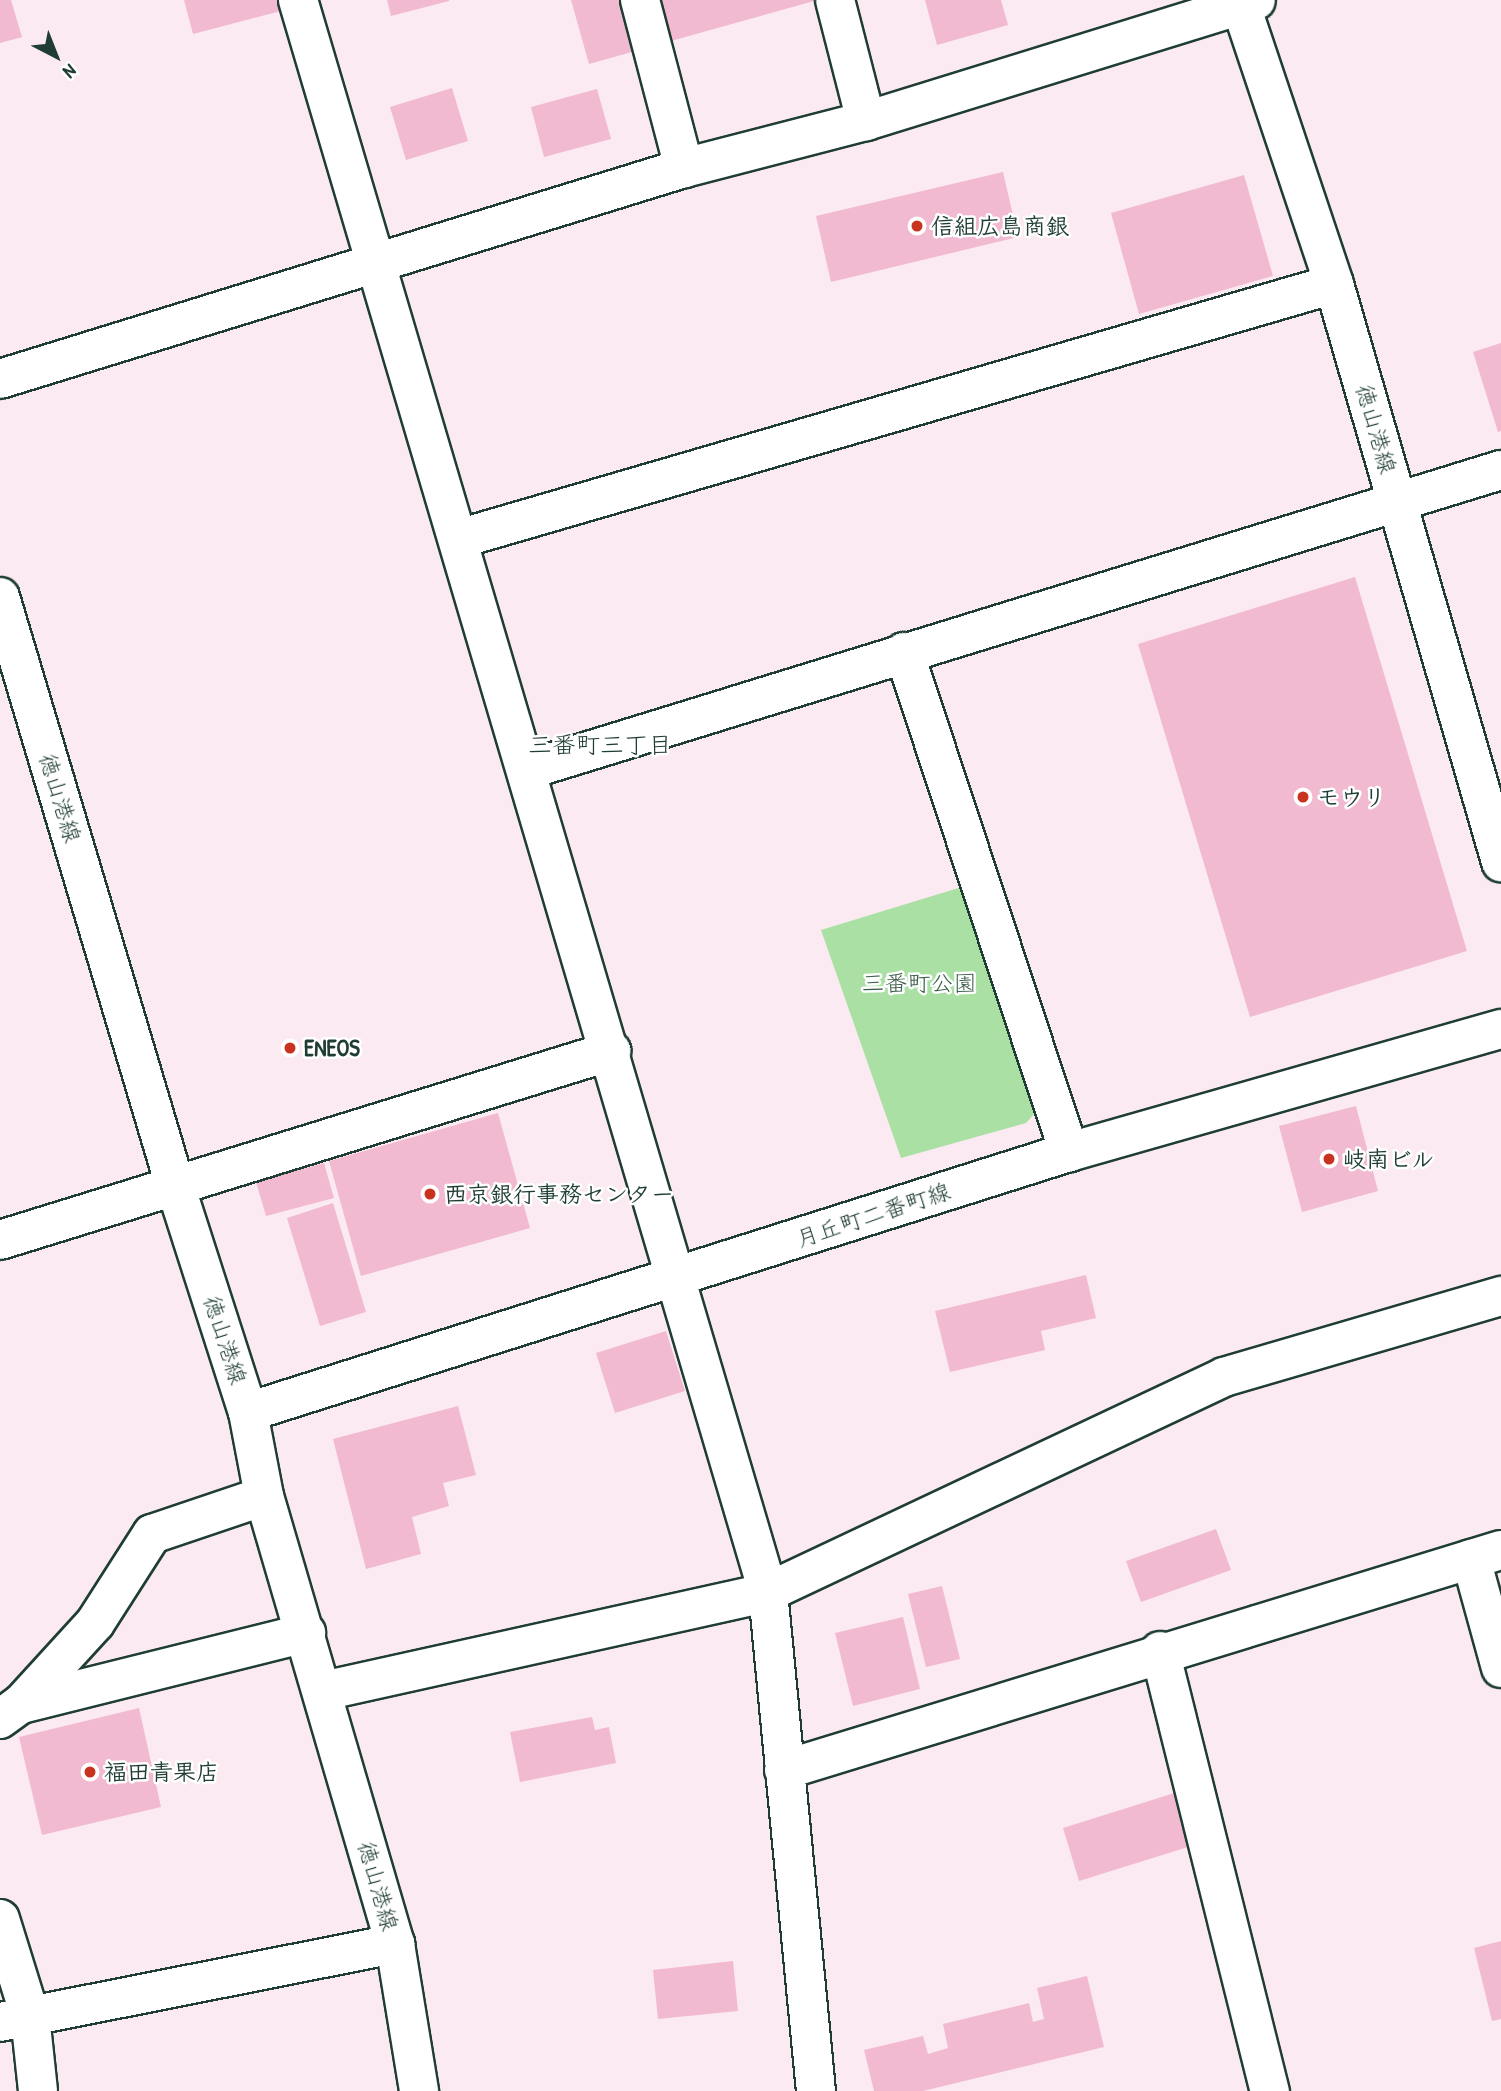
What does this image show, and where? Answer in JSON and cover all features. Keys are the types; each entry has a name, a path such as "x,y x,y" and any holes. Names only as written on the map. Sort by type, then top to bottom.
{"street":[{"path":"298,0 373,264 611,1051 768,1592 816,2091"},
{"path":"835,0 866,121"},
{"path":"0,379 684,168 866,121 1245,2"},
{"name":"徳山港線","path":"1245,2 1334,284 1501,862"},
{"path":"643,11 684,168"},
{"path":"458,539 1334,284"},
{"path":"527,770 904,652 1398,505 1501,470"},
{"name":"徳山港線","path":"0,597 175,1185 248,1412 264,1496 395,1944 418,2091"},
{"path":"904,652 1069,1152"},
{"name":"月丘町二番町線","path":"248,1412 1069,1152 1501,1030"},
{"path":"0,1240 611,1051"},
{"path":"323,1691 768,1592 1224,1377 1501,1296"},
{"path":"10,1711 95,1623 152,1534 264,1496"},
{"path":"784,1770 1160,1651 1486,1555 1501,1668"},
{"path":"10,1711 306,1633"},
{"path":"1160,1651 1270,2091"},
{"path":"0,1919 15,2019 38,2091"},
{"path":"15,2019 395,1944"}],"green space":[{"name":"三番町公園","path":"965,886 1032,1089 1035,1113 1026,1123 901,1158 821,930"}],"building":[{"path":"0,0 11,0 22,37 0,43"},
{"path":"184,0 306,0 308,4 193,34"},
{"path":"387,0 449,0 449,1 391,16"},
{"path":"571,0 814,0 814,1 589,64"},
{"path":"925,0 1001,0 1008,25 937,45"},
{"path":"452,88 468,141 406,160 390,107"},
{"path":"597,89 611,139 544,157 531,107"},
{"path":"1003,172 1018,237 831,282 816,216"},
{"path":"1244,175 1273,276 1139,314 1111,213"},
{"path":"1501,343 1501,431 1498,432 1473,352"},
{"name":"モウリ","path":"1355,577 1467,951 1250,1017 1138,644"},
{"name":"岐南ビル","path":"1356,1106 1378,1191 1302,1212 1279,1126"},
{"name":"西京銀行事務センター","path":"498,1113 530,1228 361,1276 329,1161"},
{"path":"324,1163 334,1198 266,1216 256,1182"},
{"path":"333,1203 366,1312 320,1326 287,1218"},
{"path":"1086,1275 1096,1318 1041,1331 1045,1350 950,1372 935,1311"},
{"path":"666,1331 685,1391 615,1413 596,1353"},
{"path":"458,1406 476,1475 443,1483 449,1506 412,1517 421,1554 366,1569 333,1439"},
{"path":"1216,1529 1231,1570 1141,1602 1126,1561"},
{"path":"942,1586 960,1659 926,1667 908,1594"},
{"path":"903,1617 920,1689 853,1706 835,1633"},
{"name":"福田青果店","path":"139,1708 161,1807 42,1835 19,1737"},
{"path":"592,1717 595,1730 609,1727 616,1763 520,1782 510,1732"},
{"path":"1187,1789 1204,1842 1079,1881 1063,1828"},
{"path":"1501,1941 1501,2019 1492,2021 1474,1948"},
{"path":"733,1961 738,2011 658,2019 653,1970"},
{"path":"1087,1976 1104,2047 923,2091 874,2091 864,2050 923,2036 928,2054 948,2048 943,2024 1029,2003 1033,2022 1044,2019 1037,1988"}],"place":[{"name":"信組広島商銀","path":"917,226"},
{"name":"モウリ","path":"1303,797"},
{"name":"ENEOS","path":"290,1048"},
{"name":"岐南ビル","path":"1329,1159"},
{"name":"西京銀行事務センター","path":"430,1194"},
{"name":"福田青果店","path":"90,1772"}],"district":[{"name":"三番町三丁目","path":"600,745"}]}
